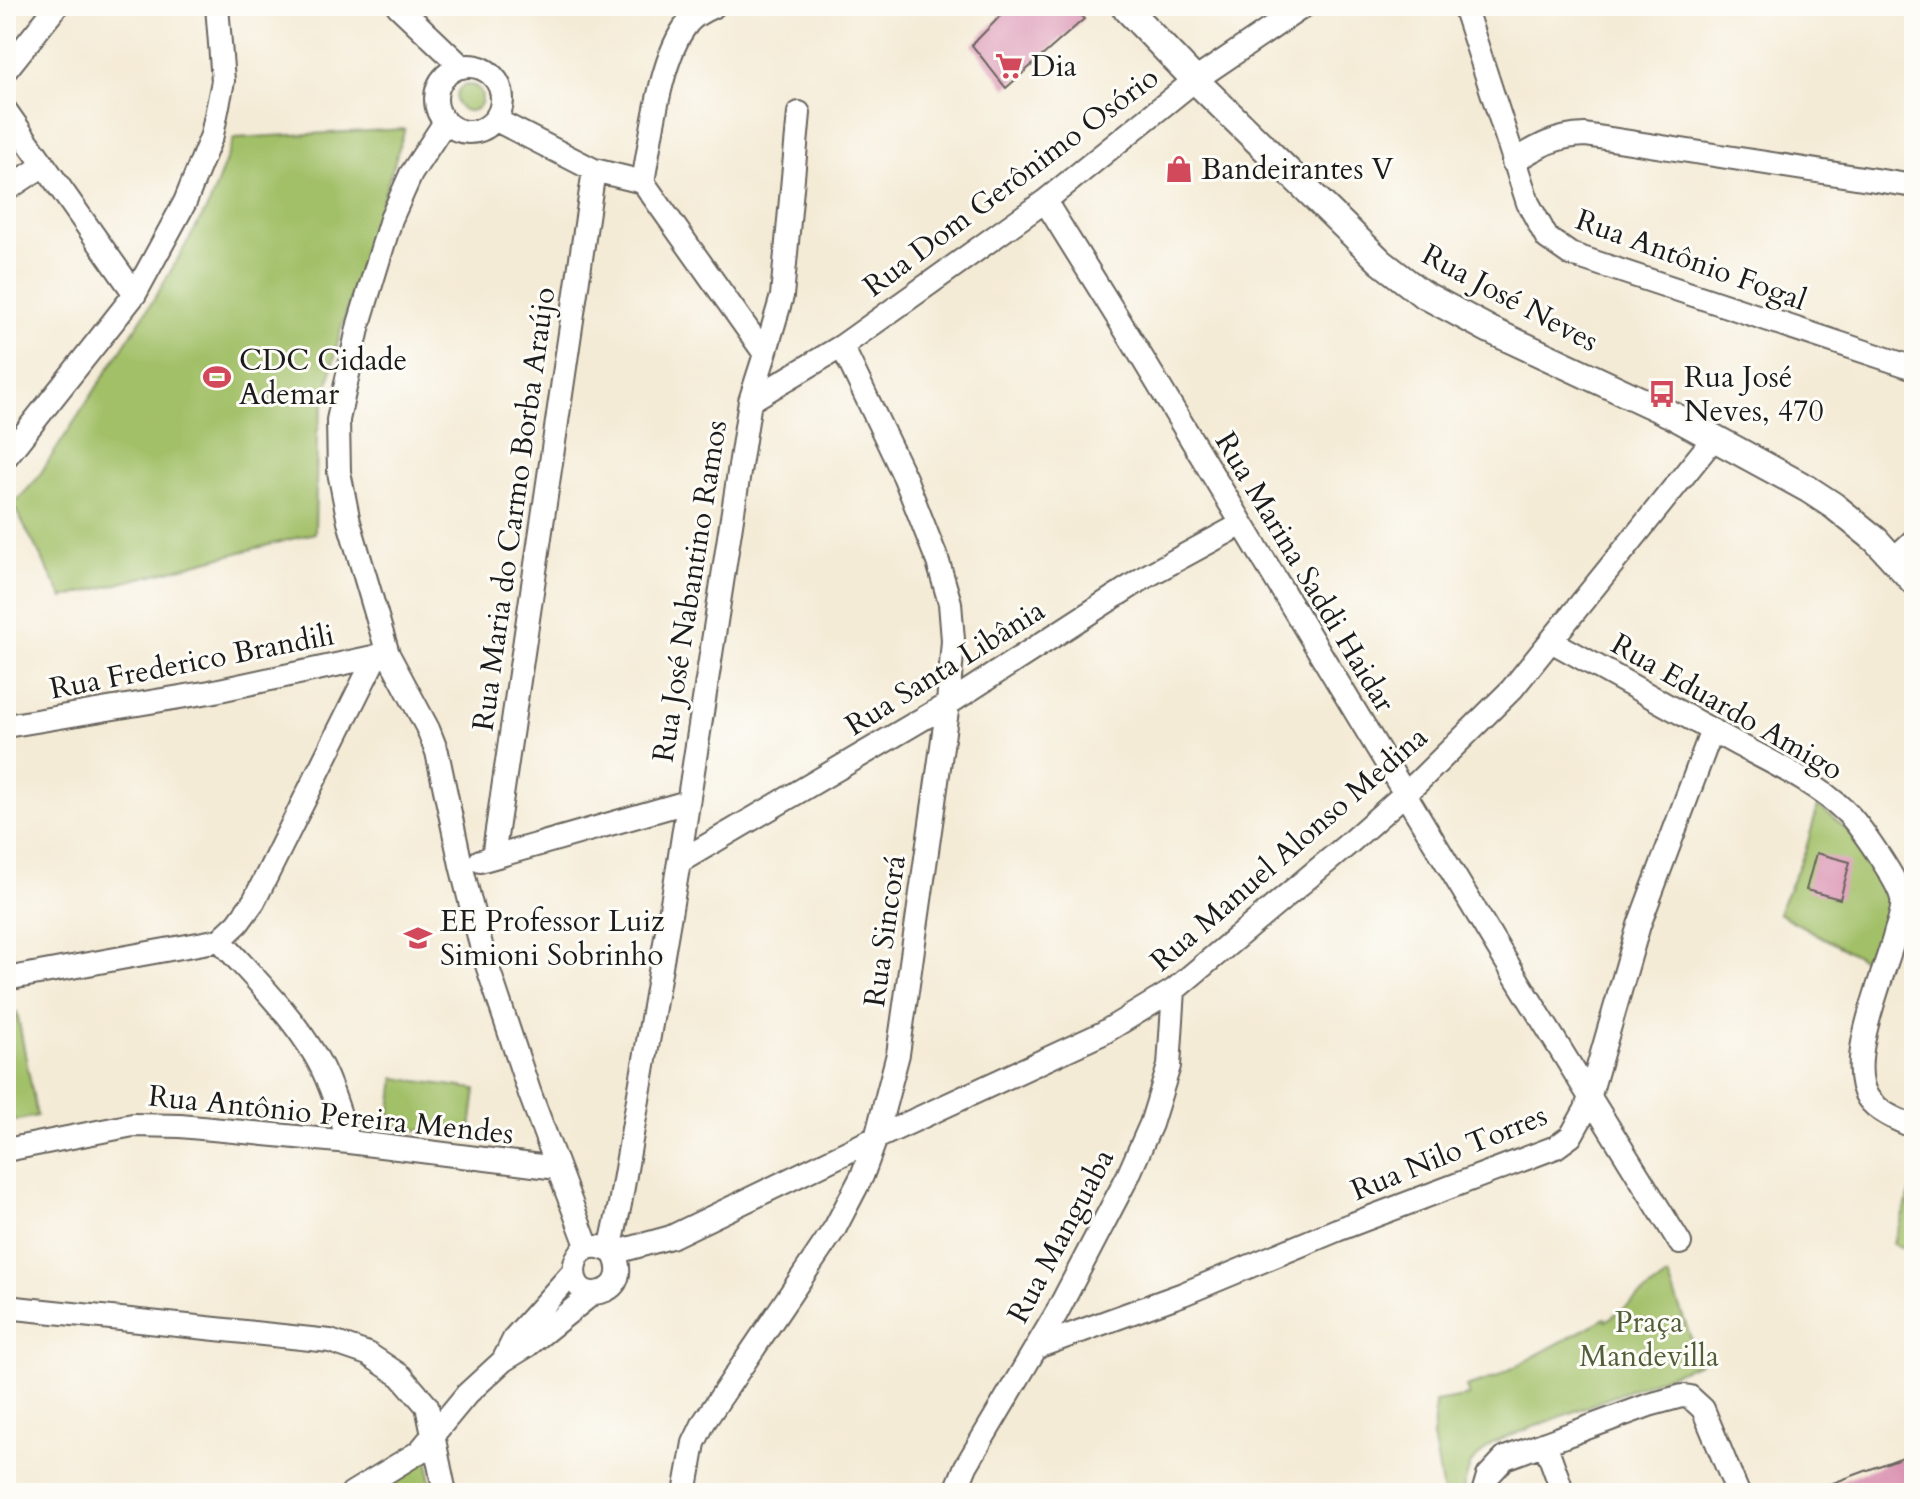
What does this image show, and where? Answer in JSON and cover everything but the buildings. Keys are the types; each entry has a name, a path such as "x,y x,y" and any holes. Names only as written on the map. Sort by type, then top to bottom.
{"street":[{"path":"6,70 57,6"},
{"path":"6,457 135,294 185,202 212,135 223,81 217,6"},
{"path":"398,6 462,67"},
{"path":"643,182 659,98 679,37 688,22 714,6"},
{"name":"Rua José Neves","path":"1124,6 1381,262 1421,293 1490,330 1672,415 1834,506 1876,540 1914,582"},
{"name":"Rua Dom Gerônimo Osório","path":"750,401 842,346 1045,201 1195,80 1304,6"},
{"name":"Rua Antônio Fogal","path":"1464,6 1513,162 1538,224 1547,238 1570,254 1914,368"},
{"path":"462,67 485,69 500,86 502,109 496,120 477,132 465,133 454,129 438,112 437,89 451,71 462,67"},
{"path":"6,111 135,294"},
{"name":"Rua José Nabantino Ramos","path":"592,1255 620,1204 679,862 750,401 782,296 799,113"},
{"path":"496,120 594,170 643,182 765,354"},
{"path":"445,122 411,174 391,219 359,324 338,420 339,472 382,655 428,729 437,752 483,953 557,1168 592,1255 583,1290 593,1293"},
{"path":"1513,162 1545,142 1563,136 1585,135 1914,186"},
{"path":"6,190 44,165"},
{"name":"Rua Maria do Carmo Borba Araújo","path":"493,857 594,170"},
{"name":"Rua Marina Saddi Haidar","path":"1045,201 1680,1243"},
{"name":"Rua Sincorá","path":"685,1493 694,1443 704,1422 835,1228 862,1176 876,1138 898,1054 948,704 953,640 950,603 938,562 905,478 842,346"},
{"name":"Rua Manuel Alonso Medina","path":"352,1493 419,1452 467,1394 504,1360 527,1346 593,1293 604,1292 613,1286 618,1277 671,1237 1103,1033 1174,990 1325,864 1512,689 1553,642 1714,438"},
{"name":"Rua Santa Libânia","path":"679,862 948,704 1145,577 1242,524"},
{"path":"1894,559 1914,540"},
{"name":"Rua Eduardo Amigo","path":"1553,642 1777,764 1847,812 1902,899 1902,909 1865,1032 1861,1080 1877,1107 1914,1127"},
{"path":"6,979 220,940 254,901 382,655"},
{"name":"Rua Frederico Brandili","path":"6,726 210,692 382,655"},
{"name":"Rua Nilo Torres","path":"1037,1347 1183,1294 1337,1230 1556,1147 1571,1136 1589,1095 1639,925 1712,730"},
{"path":"461,865 687,802"},
{"path":"220,940 296,1026 316,1056 349,1142"},
{"name":"Rua Manguaba","path":"955,1493 966,1466 1037,1347 1128,1176 1151,1124 1169,1066 1174,990"},
{"name":"Rua Antônio Pereira Mendes","path":"6,1150 133,1125 180,1126 349,1142 557,1168"},
{"name":"Rua Manuel Alonso Medina","path":"504,1360 515,1337 592,1255 671,1237"},
{"path":"592,1255 618,1261 618,1277"},
{"path":"6,1307 330,1341 368,1354 401,1376 427,1406 445,1493"},
{"path":"1483,1493 1488,1476 1505,1458 1649,1405 1682,1396 1690,1397 1703,1409 1738,1493"},
{"path":"1545,1443 1563,1493"}],"green space":[{"path":"469,85 478,89 482,98 478,107 469,111 460,107 456,98 460,89"},
{"path":"405,129 341,329 317,433 315,533 63,598 13,505 37,479 158,293 210,203 234,138"},
{"path":"1818,806 1854,838 1885,882 1891,912 1875,966 1778,913 1805,852"},
{"path":"17,1012 37,1116 6,1123 6,1014"},
{"path":"395,1078 476,1089 470,1137 389,1126"},
{"path":"1914,1182 1914,1252 1893,1244"},
{"name":"Praça Mandevilla","path":"1668,1276 1700,1363 1492,1443 1470,1465 1462,1493 1443,1493 1433,1437 1435,1402 1469,1396 1466,1387 1496,1377 1605,1318 1606,1321"},
{"path":"428,1451 431,1493 361,1493"}],"place":[{"name":"Dia","path":"1009,66"},
{"name":"Bandeirantes V","path":"1179,169"},
{"name":"CDC Cidade Ademar","path":"217,377"},
{"name":"Rua José Neves, 470","path":"1662,394"},
{"name":"EE Professor Luiz Simioni Sobrinho","path":"418,938"}]}
